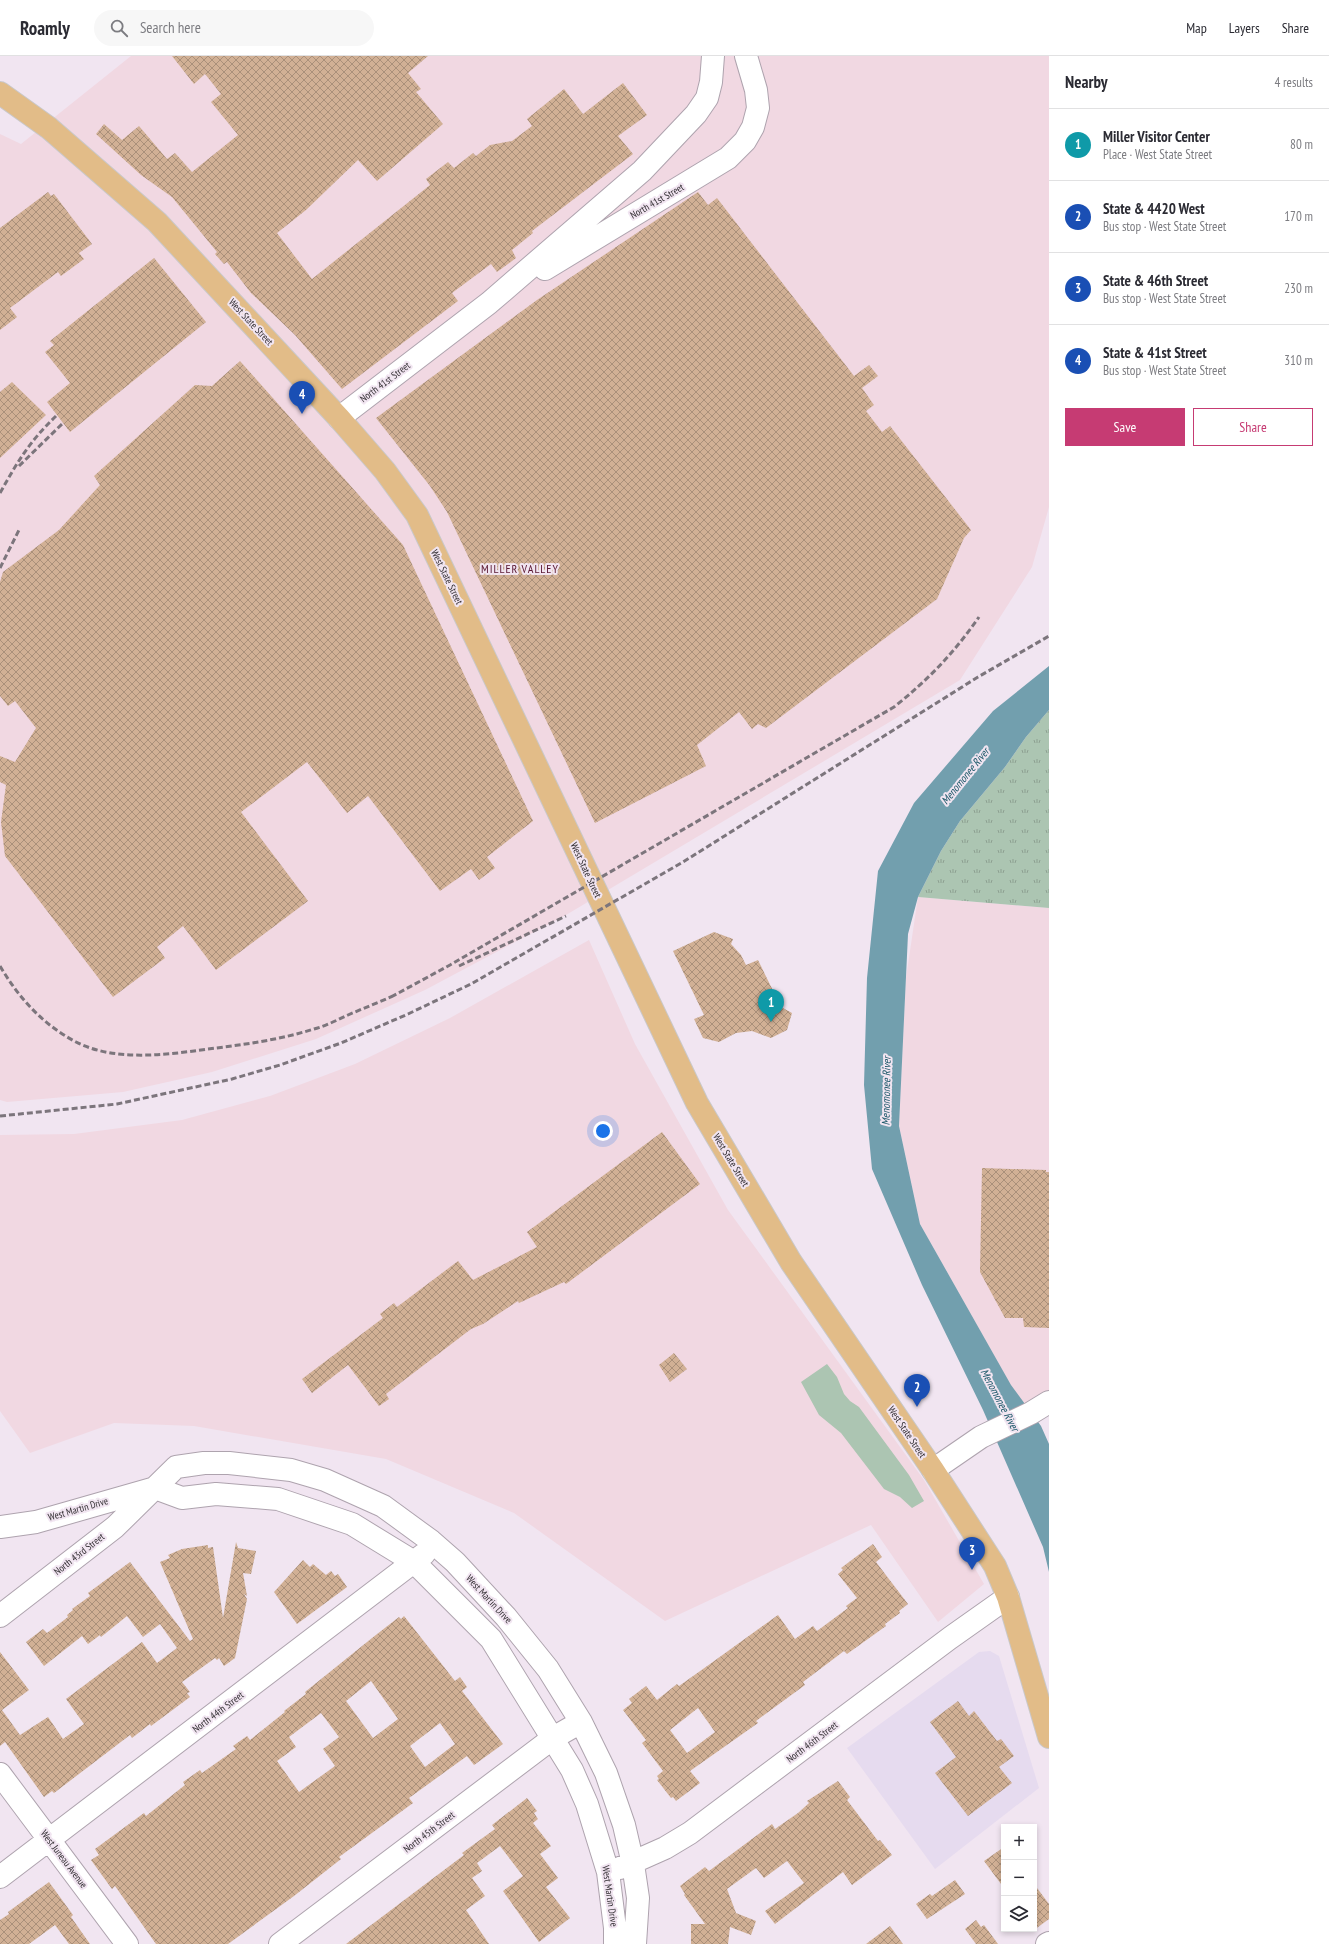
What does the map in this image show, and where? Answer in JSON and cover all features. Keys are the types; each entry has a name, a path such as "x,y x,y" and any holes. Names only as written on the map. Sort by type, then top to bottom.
{"main road":[{"name":"West State Street","path":"0,93 49,128 157,222 339,418 385,471 417,515 697,1103 791,1262 933,1470 995,1566 1008,1597 1049,1737"}],"street":[{"name":"North 41st Street","path":"339,418 489,303 642,171 696,114 707,98 711,82 713,56"},
{"name":"North 41st Street","path":"489,303 728,158 745,141 753,126 758,108 756,90 746,56"},
{"path":"933,1470 981,1437 1040,1407"},
{"name":"West Martin Drive","path":"0,1527 36,1522 155,1488 176,1467 197,1464 229,1463 291,1470 326,1480 383,1506 435,1544 455,1562 506,1617 548,1668 581,1722 606,1773 624,1825 633,1864 638,1898 636,1944"},
{"name":"West Martin Drive","path":"155,1488 182,1498 216,1494 278,1499 352,1524 414,1562 491,1639 554,1738 572,1770 587,1804 608,1872 615,1928 615,1944"},
{"name":"North 43rd Street","path":"0,1616 115,1527 155,1488"},
{"name":"North 44th Street","path":"0,1877 414,1562 435,1544"},
{"name":"North 46th Street","path":"608,1872 633,1864 665,1848 690,1833 950,1638 1008,1597"},
{"name":"North 45th Street","path":"280,1944 554,1738 581,1722"},
{"name":"West Juneau Avenue","path":"0,1774 127,1944"}],"shaded area":[{"path":"131,56 1049,56 1049,507 1032,567 960,680 566,915 425,990 316,1039 212,1072 123,1092 7,1102 0,1100 0,134 21,144"},
{"path":"918,897 1049,908 1049,1415 1032,1423 920,1224 899,1126 906,978"},
{"path":"589,940 635,1044 728,1210 924,1480 984,1584 938,1622 871,1525 665,1621 514,1513 386,1459 194,1426 114,1423 30,1453 0,1411 0,1135 74,1134 182,1120 270,1096 355,1064 450,1018"},
{"path":"990,1651 999,1656 1039,1788 935,1869 847,1748 979,1652"}],"green space":[{"path":"1049,710 1049,908 918,897 941,851 960,821 1005,767 1026,737"},
{"path":"827,1364 837,1377 844,1394 850,1401 859,1407 909,1475 924,1501 912,1508 900,1497 884,1489 841,1433 819,1415 801,1382"}],"water":[{"name":"Menomonee River","path":"1049,666 1049,710 1026,737 1005,767 960,821 941,851 918,897 908,934 899,1126 920,1224 1011,1385 1041,1426 1049,1444 1049,1572 1043,1547 983,1410 922,1285 872,1169 864,1085 867,978 878,871 914,803 993,711"}],"building":[{"path":"172,56 428,56 408,73 421,89 416,92 443,124 377,181 358,160 306,210 277,233 312,279 430,185 426,179 448,162 454,168 473,153 476,156 490,145 512,141 532,126 527,119 564,89 583,114 623,83 647,115 618,136 633,154 532,231 533,233 512,250 516,258 497,272 491,264 452,293 458,301 342,389 295,335 251,293 227,262 224,264 215,254 217,252 172,197 141,175 96,134 104,124 122,140 139,126 167,159 175,153 192,172 238,135 211,102 221,94 205,74 194,84"},
{"path":"48,192 51,196 54,194 92,244 79,253 84,259 61,276 58,272 10,308 17,317 0,330 0,228"},
{"path":"698,192 708,205 717,198 854,376 869,365 878,376 862,388 874,405 866,411 882,432 890,426 971,530 964,538 937,599 766,728 758,724 752,729 739,712 697,745 706,766 595,823 447,512 430,486 376,418 537,300"},
{"path":"154,258 206,322 70,432 47,402 70,383 45,352 54,345 50,341"},
{"path":"240,361 403,545 533,821 487,857 495,868 479,880 471,869 440,891 368,796 347,813 307,762 241,812 308,901 216,970 183,926 157,947 165,958 113,997 5,856 1,822 6,785 0,782 0,756 15,762 36,728 15,701 8,706 0,696 0,582 3,572 59,530 100,485 94,476 195,385 212,386"},
{"path":"12,382 46,415 0,458 0,392"},
{"path":"714,932 733,939 731,944 741,955 746,965 758,960 781,1007 792,1013 787,1030 771,1038 752,1031 736,1033 719,1042 703,1038 694,1019 704,1015 673,951"},
{"path":"662,1132 700,1184 566,1284 564,1282 519,1303 518,1301 483,1324 471,1329 386,1394 389,1399 379,1406 348,1365 312,1393 302,1379 383,1318 380,1314 394,1303 397,1307 458,1261 473,1280 537,1247 527,1232"},
{"path":"982,1168 1046,1170 1046,1172 1049,1172 1049,1328 1024,1327 1023,1318 1005,1318 980,1272"},
{"path":"674,1353 687,1369 670,1382 659,1365"},
{"path":"236,1542 238,1548 256,1551 251,1574 243,1573 247,1596 244,1594 247,1599 235,1658 224,1666 219,1658 217,1660 215,1658 182,1682 190,1692 187,1693 190,1697 151,1726 150,1724 132,1738 130,1735 54,1793 52,1791 44,1797 5,1742 0,1746 0,1652 29,1690 2,1710 20,1735 48,1717 63,1739 84,1724 66,1699 142,1642 157,1663 177,1648 160,1624 143,1637 127,1616 101,1637 100,1635 88,1644 82,1636 44,1666 26,1642 43,1629 47,1633 68,1617 67,1615 73,1610 72,1609 90,1596 88,1593 130,1562 190,1641 193,1639 160,1562 170,1558 168,1555 182,1549 208,1545 208,1548 213,1547 223,1618"},
{"path":"873,1544 882,1557 876,1562 908,1604 899,1611 900,1613 885,1624 886,1626 847,1654 844,1651 803,1682 805,1685 756,1721 758,1723 690,1771 700,1783 676,1801 673,1797 671,1798 657,1780 659,1779 657,1776 663,1771 642,1743 646,1740 623,1710 632,1703 629,1699 646,1686 657,1700 677,1684 679,1686 778,1615 795,1639 813,1626 817,1631 848,1608 846,1606 857,1598 838,1574 843,1570 841,1568","holes":["698,1708 715,1732 687,1753 670,1730"]},
{"path":"303,1560 310,1567 313,1564 326,1575 331,1571 335,1576 338,1574 347,1587 297,1624 274,1592"},
{"path":"404,1616 455,1681 460,1677 467,1687 462,1691 503,1744 474,1765 467,1756 409,1798 413,1803 339,1857 341,1859 294,1896 228,1944 156,1944 115,1886 112,1889 91,1860 99,1855 95,1849 144,1813 146,1816 185,1785 183,1782 200,1770 202,1773 236,1749 233,1746 247,1736 250,1740 306,1694 305,1692 372,1638 399,1617 401,1619","holes":["371,1681 398,1719 373,1738 346,1701","321,1713 339,1737 323,1749 335,1766 299,1792 277,1761 296,1747 289,1737","440,1723 455,1744 425,1767 410,1746"]},
{"path":"958,1701 969,1716 974,1711 997,1741 1001,1739 1014,1756 999,1767 1012,1783 968,1816 935,1773 956,1757 930,1722"},
{"path":"838,1781 850,1797 847,1800 878,1841 880,1840 892,1855 852,1885 843,1872 775,1924 765,1911 804,1883 787,1861 764,1878 756,1868 727,1889 736,1913 756,1921 751,1935 730,1927 728,1944 691,1944 691,1924 705,1924 684,1895 685,1894 680,1886 705,1867 709,1871 772,1824 775,1829 798,1813 809,1803 807,1801"},
{"path":"527,1798 537,1811 534,1813 538,1819 533,1823 551,1846 540,1854 558,1878 546,1887 570,1918 539,1942 503,1891 523,1876 500,1846 477,1863 482,1871 472,1878 485,1896 466,1910 489,1944 346,1944 464,1855 462,1853 495,1829 492,1825"},
{"path":"1001,1849 1001,1884 984,1861"},
{"path":"955,1880 965,1894 927,1919 916,1904 930,1894 932,1896"},
{"path":"49,1882 73,1915 71,1917 90,1944 69,1944 55,1925 29,1944 0,1944 0,1920 9,1914 8,1912"},
{"path":"1037,1888 1049,1904 1049,1919 1037,1928"},
{"path":"976,1920 981,1927 984,1925 998,1944 976,1944 965,1929"},
{"path":"890,1926 903,1944 866,1944"}],"railway":[{"path":"0,493 38,434 56,416"},
{"path":"19,466 62,424"},
{"path":"0,568 20,528"},
{"path":"391,997 450,965 894,707 918,687 940,665 979,617"},
{"path":"0,1116 117,1104 232,1079 280,1065 341,1043 408,1014 471,984 683,862 978,677 1049,636"},
{"path":"459,966 566,916"},
{"path":"0,966 23,999 52,1027 76,1042 92,1049 127,1055 181,1053 241,1045 302,1033 323,1026 395,995"}],"place":[{"name":"State & 41st Street","path":"302,414"},
{"name":"Miller Visitor Center","path":"771,1022"},
{"name":"State & 4420 West","path":"917,1407"},
{"name":"State & 46th Street","path":"972,1570"}],"district":[{"name":"MILLER VALLEY","path":"520,568"}]}
